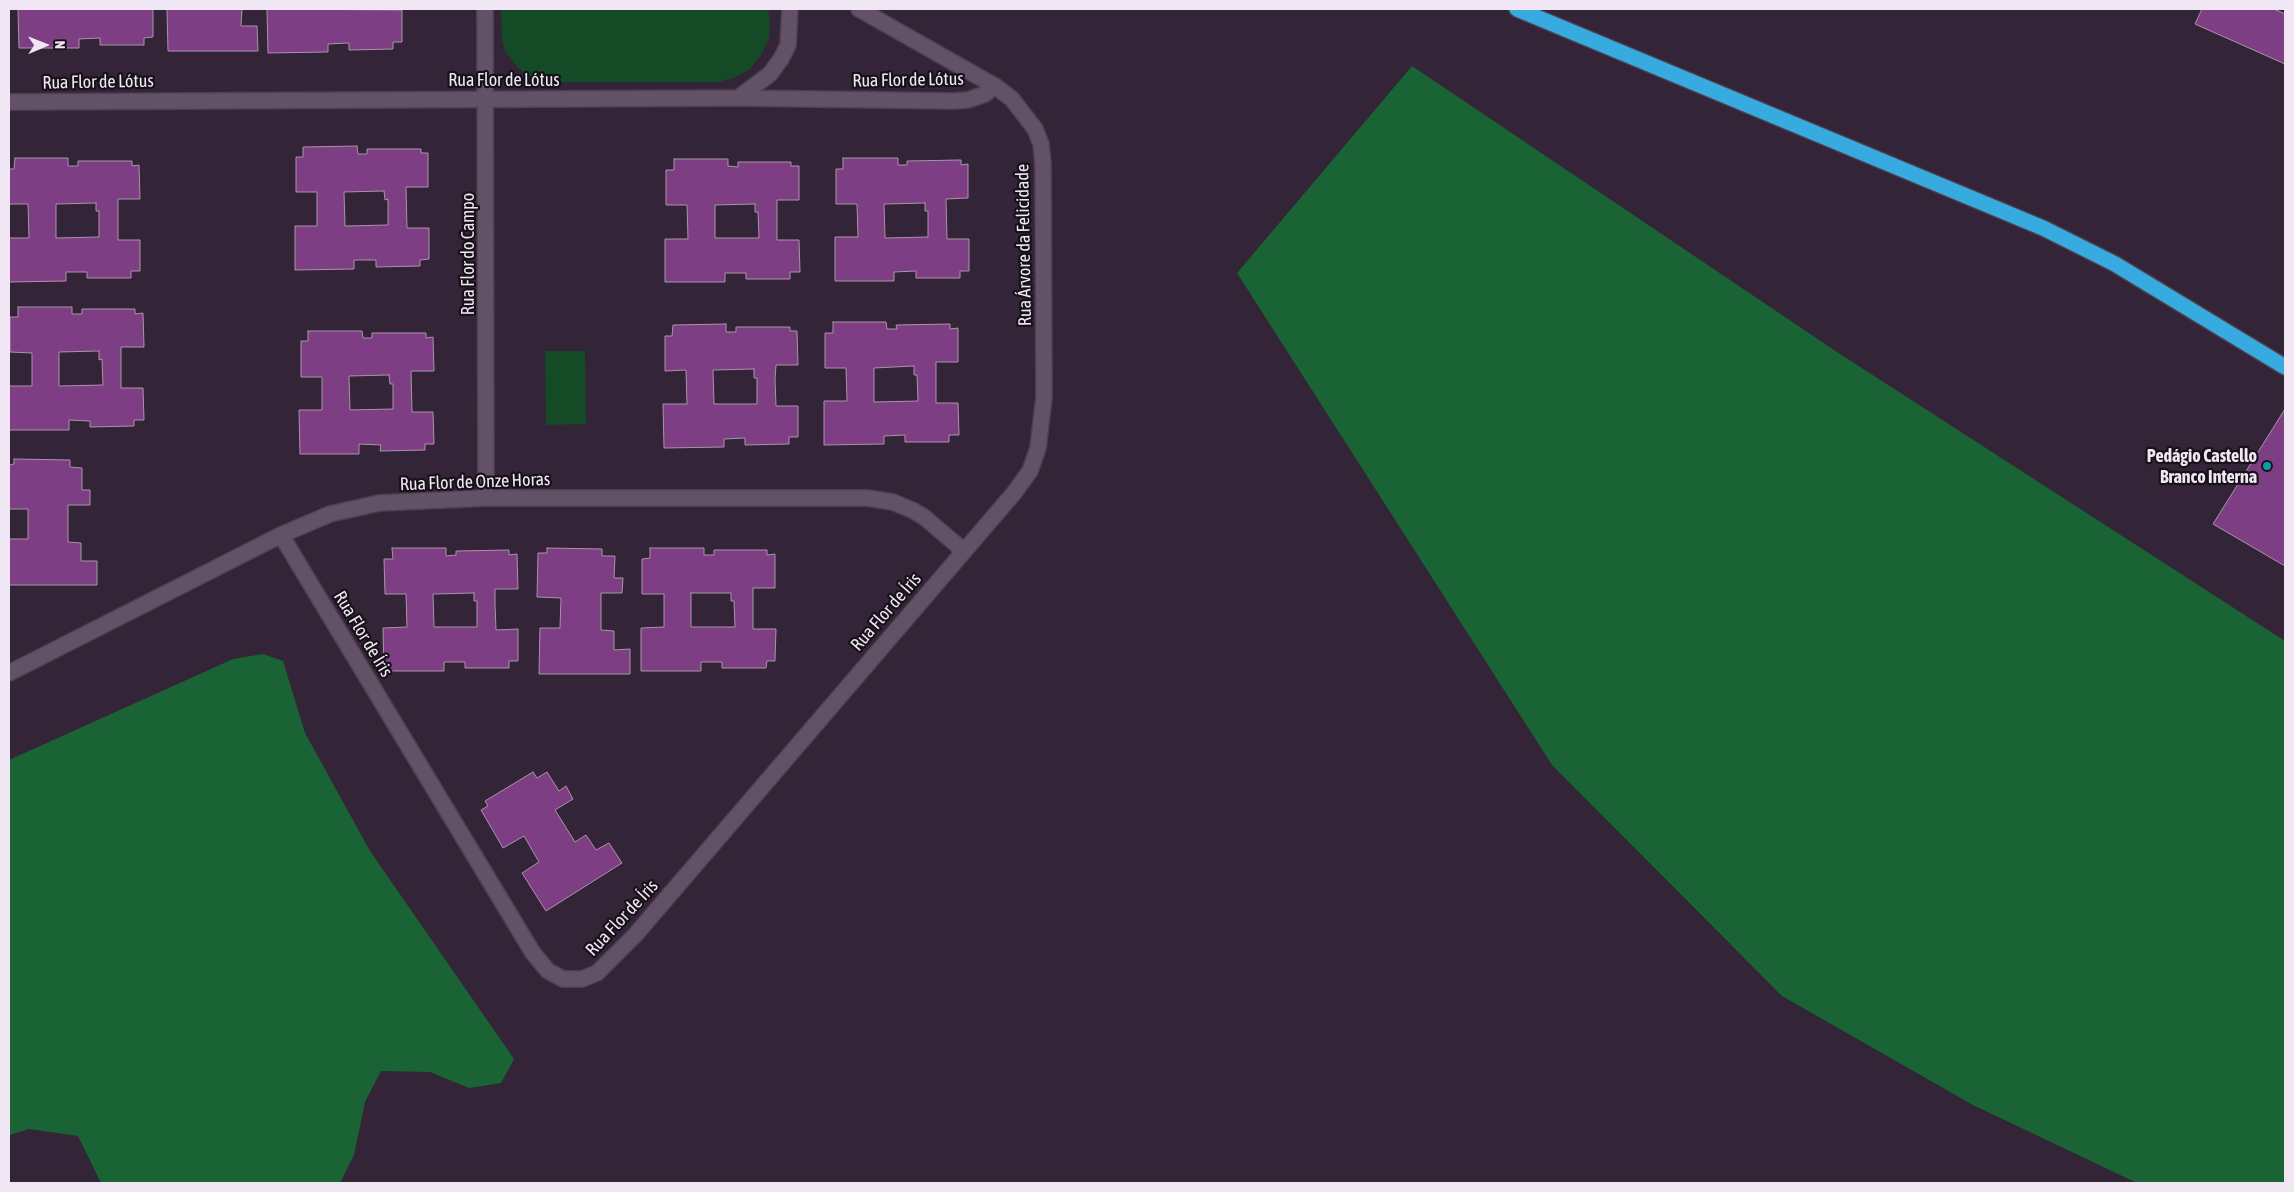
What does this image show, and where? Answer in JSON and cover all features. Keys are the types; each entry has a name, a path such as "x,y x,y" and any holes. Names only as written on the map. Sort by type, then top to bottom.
{"highway":[{"path":"1517,9 2043,228 2115,264 2285,367"}],"street":[{"name":"Rua Flor do Campo","path":"485,9 486,498"},
{"path":"738,98 770,74 781,59 788,45 790,9"},
{"name":"Rua Árvore da Felicidade","path":"859,9 994,86 1012,100 1027,116 1035,129 1040,144 1043,164 1042,421 1038,448 1027,476 964,551"},
{"name":"Rua Flor de Lótus","path":"9,102 486,98 968,100 985,94 994,86"},
{"name":"Rua Flor de Onze Horas","path":"9,673 281,535 330,514 379,503 486,498 867,498 893,502 924,516 964,551"},
{"name":"Rua Flor de Íris","path":"281,535 533,953 552,975 575,981 597,973 636,934 964,551"}],"green space":[{"path":"501,9 768,9 770,22 769,39 761,55 751,68 736,77 719,82 544,82 532,79 522,72 505,52 502,40"},
{"path":"1412,66 1837,352 2285,641 2285,1183 2137,1183 1973,1105 1782,996 1552,765 1237,273"},
{"path":"545,351 585,351 586,424 546,425"},
{"path":"263,654 283,661 305,733 370,851 514,1059 501,1083 469,1088 430,1072 381,1071 365,1102 354,1155 340,1183 101,1183 78,1136 29,1129 9,1135 9,760 233,659"}],"building":[{"path":"18,9 153,9 153,37 144,38 144,45 100,45 100,38 79,39 79,48 19,48"},
{"path":"167,9 242,9 241,26 257,26 258,51 168,51"},
{"path":"267,9 402,10 402,42 393,42 393,49 349,50 349,43 328,44 328,52 268,53"},
{"path":"2202,9 2274,9 2285,14 2285,64 2195,24"},
{"path":"357,146 358,154 367,154 367,149 421,149 421,153 428,153 428,187 406,187 407,228 429,228 429,259 420,260 420,266 376,267 376,260 354,260 354,269 295,270 295,226 317,226 317,192 296,192 296,157 303,157 303,147","holes":["384,191 385,200 388,199 388,225 345,226 344,192"]},
{"path":"15,158 68,158 68,166 78,166 78,161 132,161 132,166 139,165 140,199 118,199 118,240 140,240 140,271 131,271 131,278 87,278 87,272 66,272 66,281 9,282 9,238 29,238 28,204 9,204 9,169 14,169","holes":["96,203 96,211 99,211 99,237 56,238 56,204"]},
{"path":"843,158 898,158 898,165 907,165 907,161 961,160 961,165 968,164 968,198 946,199 947,239 969,239 969,271 960,271 960,278 916,278 916,271 894,272 894,281 835,281 835,237 858,237 857,204 836,204 836,169 843,169","holes":["925,203 925,211 928,211 928,237 885,238 884,204"]},
{"path":"674,159 728,159 728,166 738,167 738,162 791,162 791,166 799,166 799,200 777,200 777,240 799,240 800,272 790,272 790,279 746,279 746,273 725,273 725,282 665,282 665,239 688,239 687,205 666,205 666,170 674,170","holes":["755,204 755,212 758,212 759,238 715,238 715,205"]},
{"path":"18,307 72,307 72,314 82,314 82,309 135,309 135,314 143,313 144,347 121,347 121,388 143,388 144,420 134,420 134,426 90,427 90,421 69,420 69,430 9,430 9,386 32,386 32,353 10,352 10,317 18,317","holes":["99,351 99,360 102,359 103,385 59,386 59,352"]},
{"path":"833,322 886,322 887,329 897,329 896,325 950,324 950,329 958,328 958,362 936,362 936,403 958,403 959,435 949,435 949,442 905,442 905,435 884,436 884,444 824,445 824,401 847,401 846,368 825,368 825,333 833,333","holes":["914,366 914,375 917,375 918,401 874,402 874,368"]},
{"path":"726,324 726,332 736,332 736,327 790,327 790,331 797,331 798,365 776,365 775,380 776,406 798,406 798,437 789,437 789,444 745,445 745,438 724,439 724,447 664,448 663,404 687,404 686,370 665,371 665,336 672,336 673,325","holes":["754,369 754,378 757,378 757,404 714,404 713,370"]},
{"path":"308,331 362,331 363,338 372,338 372,333 426,333 426,338 433,337 434,371 411,371 412,412 433,412 434,444 425,444 425,450 380,451 381,445 359,444 359,454 300,454 299,410 322,410 322,377 301,377 301,341 308,341","holes":["389,375 390,384 393,384 393,409 350,410 349,376"]},
{"name":"Pedágio Castello Branco Interna","path":"2285,409 2285,566 2213,524"},
{"path":"14,459 70,460 70,467 82,468 82,490 90,490 90,505 68,505 68,542 81,543 81,561 97,561 97,585 9,585 9,539 28,539 28,509 9,509 9,465 14,464"},
{"path":"392,548 446,548 446,556 456,555 456,551 509,550 509,555 517,554 518,589 495,589 495,604 496,630 518,629 518,661 509,661 509,668 465,668 465,662 444,662 444,671 384,671 383,628 407,627 406,594 385,594 384,559 393,559","holes":["474,593 474,601 477,601 477,627 434,627 433,594"]},
{"path":"547,548 602,549 602,556 615,556 614,578 623,578 622,593 601,593 601,630 614,631 614,650 630,649 630,674 539,674 540,628 560,628 561,598 537,597 538,553 547,553"},
{"path":"650,548 704,548 704,555 714,555 714,550 767,550 767,555 775,554 775,588 753,588 753,629 776,629 775,661 767,661 766,668 722,668 722,662 701,662 701,671 641,671 641,628 664,627 664,594 642,594 642,559 650,558","holes":["691,593 731,593 731,601 734,601 735,627 691,627"]},
{"path":"533,772 537,778 547,772 559,791 566,786 573,799 555,810 575,842 586,835 596,850 609,843 622,863 546,911 522,873 539,862 524,836 503,848 481,810 488,806 485,801"}],"place":[{"name":"Pedágio Castello Branco Interna","path":"2267,466"}]}
